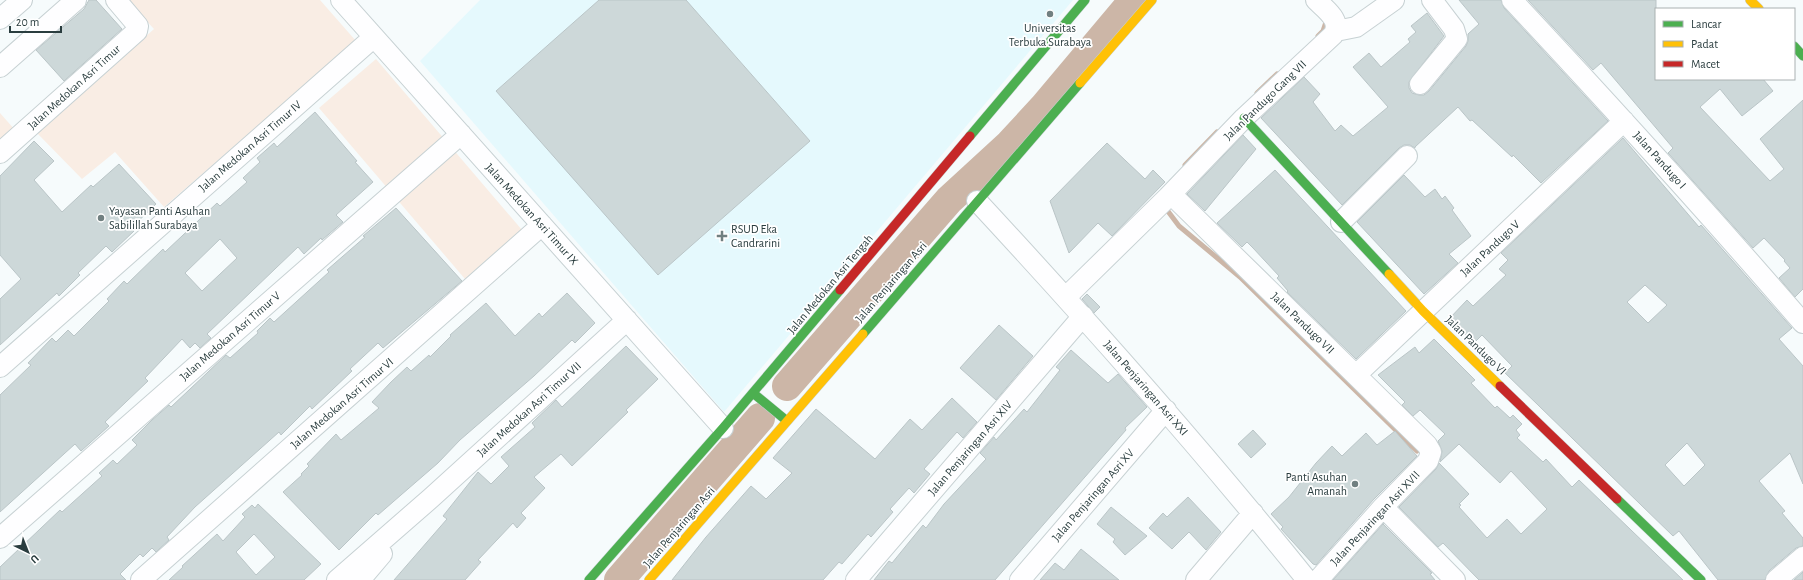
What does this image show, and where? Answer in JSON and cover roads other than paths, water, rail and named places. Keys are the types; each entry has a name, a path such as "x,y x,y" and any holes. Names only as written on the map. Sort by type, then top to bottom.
{"street":[{"path":"0,19 22,0"},
{"path":"0,67 76,0"},
{"name":"Jalan Medokan Asri Timur","path":"0,153 137,31 138,26 116,0"},
{"name":"Jalan Medokan Asri Timur IX","path":"341,0 723,428"},
{"name":"Jalan Medokan Asri Tengah","path":"589,580 753,393 1085,0"},
{"name":"Jalan Penjaringan Asri","path":"649,580 1152,0"},
{"path":"1316,0 1335,20 1336,31 1356,27 1394,0"},
{"path":"1420,84 1457,39 1454,29 1432,0"},
{"name":"Jalan Pandugo I","path":"1512,0 1709,215 1803,323"},
{"path":"1750,0 1759,8"},
{"name":"Jalan Pandugo Gang VII","path":"1166,199 1244,118 1336,31"},
{"name":"Jalan Medokan Asri Timur IV","path":"0,366 374,37"},
{"path":"1795,47 1803,56"},
{"name":"Jalan Pandugo VI","path":"1244,118 1423,311 1701,580"},
{"name":"Jalan Pandugo V","path":"1356,375 1624,121"},
{"name":"Jalan Medokan Asri Timur V","path":"0,538 461,134"},
{"path":"1341,222 1407,156"},
{"path":"1066,296 1166,199"},
{"name":"Jalan Pandugo VII","path":"1166,199 1356,375 1427,445 1431,455"},
{"name":"Jalan Penjaringan Asri XXI","path":"977,202 1066,296 1166,410 1253,513 1307,580"},
{"name":"Jalan Medokan Asri Timur VI","path":"141,580 542,225"},
{"name":"Jalan Penjaringan Asri XIV","path":"856,580 1083,316"},
{"name":"Jalan Medokan Asri Timur VII","path":"337,580 431,498 627,320"},
{"path":"753,393 787,421"},
{"name":"Jalan Penjaringan Asri XV","path":"1020,580 1166,410"},
{"name":"Jalan Penjaringan Asri XVII","path":"1318,580 1383,507 1428,461 1431,455"},
{"name":"Jalan Medokan Asri Timur VII","path":"360,580 431,498"},
{"path":"1383,507 1455,580"},
{"path":"1196,580 1253,513"},
{"path":"1776,580 1803,557"}],"waterway":[{"path":"787,386 949,200 1010,144 1045,106 1134,0"},
{"path":"1318,36 1323,31 1326,22 1324,19"},
{"path":"1257,93 1277,74"},
{"path":"1185,165 1217,132"},
{"path":"1164,206 1179,226 1240,277 1417,451"},
{"path":"619,580 760,418"}],"place":[{"name":"Universitas Terbuka Surabaya","path":"1050,14"},
{"name":"Yayasan Panti Asuhan Sabilillah Surabaya","path":"101,218"},
{"name":"RSUD Eka Candrarini","path":"722,236"},
{"name":"Panti Asuhan Amanah","path":"1355,484"}]}
